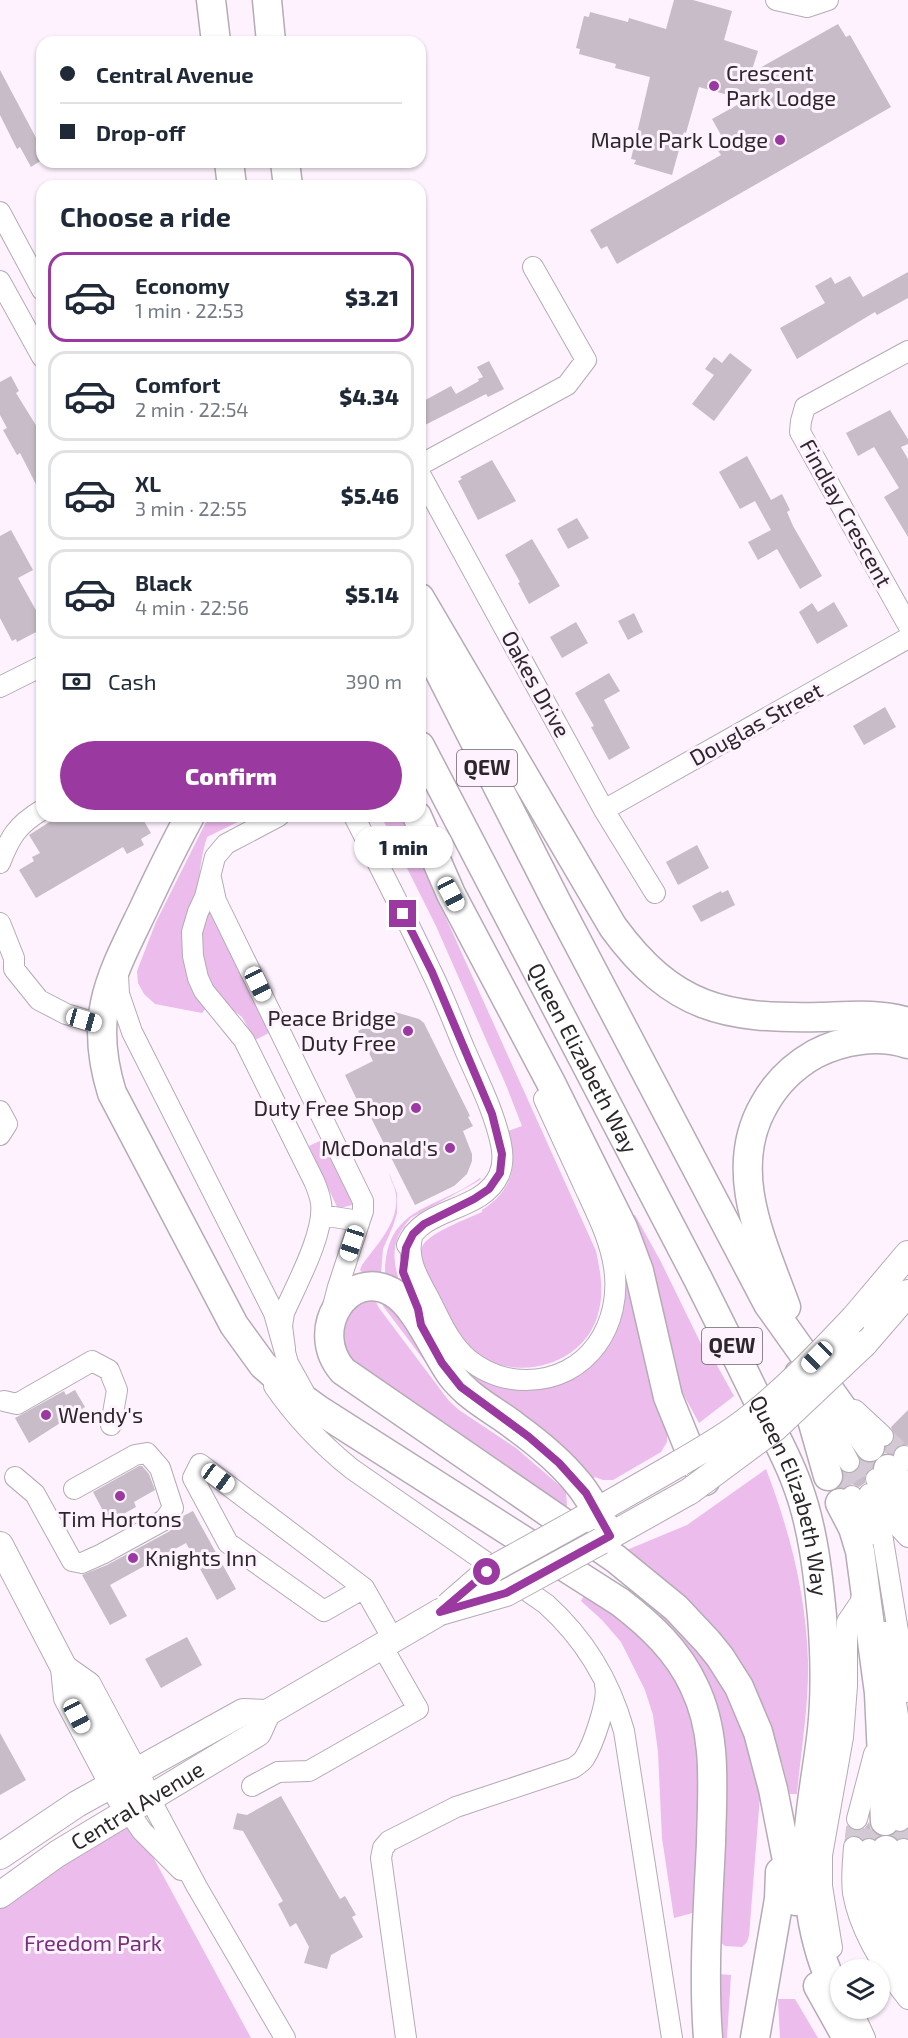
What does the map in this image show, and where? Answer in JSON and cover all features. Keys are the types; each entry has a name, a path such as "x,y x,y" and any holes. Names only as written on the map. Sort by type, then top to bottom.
{"highway":[{"path":"211,0 215,36"},
{"path":"267,0 270,36"},
{"path":"426,608 608,919 631,951 650,970 689,998 729,1012 775,1018 875,1015 908,1022"},
{"name":"QEW","path":"426,646 556,901 768,1304 854,1457 804,1368"},
{"name":"Queen Elizabeth Way","path":"426,758 698,1279 752,1386 799,1488 816,1570 824,1661 822,1729 808,1841 809,1888 815,1932 830,1979"},
{"path":"187,822 107,988 103,1025 103,1060 112,1093 234,1325 271,1373 319,1410 620,1602 661,1637 689,1676 706,1716 712,1770 706,1978 708,2038"},
{"path":"420,822 451,894 550,1081 623,1228 639,1271 668,1397 698,1486"},
{"path":"804,1368 751,1209 747,1165 748,1146 753,1128 770,1094 781,1079 813,1055 830,1047 863,1039 898,1041 908,1044"},
{"path":"606,1539 588,1516 578,1483 522,1431 461,1387 442,1363 421,1325 399,1297 378,1287 363,1288 347,1297 334,1310 328,1337 330,1351 348,1376 615,1559 660,1594 696,1628 730,1672 753,1718 763,1750 802,1941 821,1993 847,2038"},
{"path":"878,1820 894,1695 865,1587 858,1540 884,1483"},
{"path":"755,2038 778,1899 781,1850 778,1816"},
{"path":"878,1849 893,1925 908,1950"},
{"path":"852,2019 864,2038"}],"main road":[{"name":"Central Avenue","path":"0,1856 52,1821 243,1712 267,1713 440,1612 487,1572 588,1516 685,1451 714,1444 757,1411 808,1365 854,1318 908,1254"},
{"name":"Central Avenue","path":"440,1612 506,1593 698,1486 775,1428 864,1344 908,1293"},
{"path":"0,1545 64,1668 67,1698 113,1785 139,1805"},
{"path":"64,1668 88,1685 135,1772 139,1805"},
{"name":"Central Avenue","path":"0,1895 57,1854 258,1733 267,1713"}],"street":[{"path":"776,0 807,7 828,0"},
{"path":"1,215 36,279"},
{"path":"426,462 567,385 586,360 533,267"},
{"path":"0,281 36,346"},
{"name":"Findlay Crescent","path":"908,351 805,407 800,432 908,625"},
{"name":"Oakes Drive","path":"426,485 604,810 655,893"},
{"name":"Douglas Street","path":"604,810 908,638"},
{"path":"0,687 36,669"},
{"path":"0,863 10,837 26,819 36,813"},
{"path":"268,822 226,844 213,864 205,897 192,932 193,956 198,978 210,1000 238,1030 244,1040 314,1181 321,1202 321,1215 316,1237 284,1313 282,1326 285,1349"},
{"path":"357,822 432,972 492,1114 501,1144 500,1173 489,1189 424,1224 413,1234 406,1248 403,1272 418,1309 421,1325"},
{"path":"213,864 212,885 216,901 361,1194 363,1206 338,1287 330,1322"},
{"path":"413,1234 410,1248 413,1266 447,1334 461,1353 499,1377 520,1380 554,1376 585,1358 594,1349 606,1330 614,1308 615,1282 614,1266 606,1237 451,894"},
{"path":"0,923 17,967 31,991 49,1006 66,1014 103,1025"},
{"path":"123,952 119,970 119,994 130,1026 274,1313 294,1376 319,1410"},
{"path":"321,1215 359,1221"},
{"path":"248,1346 282,1397 330,1451 352,1469 546,1604 569,1627 596,1663 610,1691 624,1731 672,2038"},
{"path":"4,1401 17,1404 92,1361 109,1370 117,1390 111,1425"},
{"path":"15,1477 35,1494 72,1561 82,1563 164,1520 173,1508 160,1468 147,1453 135,1455 74,1489"},
{"path":"252,1786 278,1772 309,1771 418,1709 364,1588 200,1464 192,1478 228,1543 324,1611 364,1588"},
{"path":"884,1483 908,1516"},
{"path":"884,1483 883,1513 908,1537"},
{"path":"884,1483 876,1510 880,1522 894,1695 908,1780"},
{"path":"836,1959 826,1916 822,1886 822,1855 843,1737 847,1686 847,1622 860,1603 865,1587"},
{"path":"406,2038 381,1858 383,1848 389,1841 456,1807 580,1764 586,1755 607,1698 604,1681 596,1663"},
{"path":"878,1820 874,1754 894,1695"},
{"path":"139,1805 197,1887 285,2038"},
{"path":"878,1849 902,1876 908,1912"},
{"path":"878,1849 869,1896 872,1910 887,1943 908,1974"},
{"path":"878,1849 852,1875 857,1909 875,1949 908,1999"},
{"path":"856,2019 864,2038"}],"green space":[{"path":"206,822 238,822 207,837 202,858 198,901 206,1008 202,1013 155,1004 144,994 138,983 137,971 156,922"},
{"path":"384,822 403,822 596,1251 601,1295 599,1310 592,1329 581,1344 566,1356 549,1364 511,1367 492,1362 475,1352 462,1340 452,1325 421,1263 421,1251 427,1240 450,1226 482,1212 501,1194 507,1185 513,1165 508,1131 522,1126 436,926"},
{"path":"208,910 271,1032 255,1040 242,1017 216,997 201,967 202,918"},
{"path":"324,1139 354,1204 352,1205 337,1207 309,1146"},
{"path":"389,1173 397,1193 397,1213 383,1249 381,1274 364,1275 360,1270 362,1265 386,1233 394,1215 396,1195"},
{"path":"480,1178 475,1183 411,1218 401,1231 396,1245 395,1260 398,1277 393,1282 385,1275 387,1252 394,1235 403,1222"},
{"path":"635,1215 705,1352 709,1351 734,1396 699,1423 680,1388 629,1217"},
{"path":"625,1272 671,1436 667,1436 667,1442 661,1452 613,1480 595,1477 593,1480 465,1375 470,1370 523,1388 612,1337 622,1310"},
{"path":"374,1298 379,1308 449,1401 516,1448 566,1491 567,1506 563,1509 342,1354 341,1315 348,1308"},
{"path":"383,1299 517,1444 457,1404 383,1306"},
{"path":"766,1469 795,1564 807,1636 807,1694 797,1794 790,1794 782,1762 774,1753 763,1716 622,1552 687,1525"},
{"path":"585,1594 642,1637 664,1661 677,1682 696,1729 701,1767 696,1912 674,1918 662,1838 658,1752 653,1715 645,1690 621,1642 581,1601"},
{"path":"662,1613 688,1638 724,1687 750,1743 760,1796 749,1936 742,1947 725,1946 719,1941 723,1791 657,1620"},
{"name":"Freedom Park","path":"133,1820 251,2038 0,2038 0,1905"},
{"path":"718,1974 731,1975 727,2038 719,2038"},
{"path":"778,1999 795,1999 818,2038 780,2038"}],"building":[{"path":"674,0 693,0 732,11 724,40 758,51 751,73 838,24 846,37 850,35 891,107 617,264 607,246 601,249 590,230 721,155 717,149 726,144 712,119 746,100 699,87 672,175 634,164 636,160 631,159 650,77 615,68 616,64 579,54 580,49 576,48 584,16 589,17 590,12 628,22 629,18 666,29"},
{"path":"0,70 36,138 36,164 31,167 20,147 17,149 0,115"},
{"path":"908,272 908,298 877,315 875,312 797,359 780,328 825,303 815,286 831,277 835,284 850,276 863,297"},
{"path":"730,353 752,370 714,421 692,404 714,375 705,369 714,357 722,363"},
{"path":"489,361 504,389 488,397 486,394 426,424 426,400 451,386 456,394 479,381 478,379 483,377 477,367"},
{"path":"11,376 19,391 16,393 36,425 36,484 20,453 17,455 3,430 7,428 0,415 0,382"},
{"path":"890,410 908,439 908,444 901,447 908,459 908,537 884,497 899,488 874,447 858,456 846,433"},
{"path":"747,456 771,500 782,494 790,510 787,512 793,526 822,576 800,589 777,549 758,560 748,542 771,530 755,501 740,509 719,472"},
{"path":"492,460 516,501 478,520 458,481 462,479 460,477"},
{"path":"577,518 589,538 568,549 557,529"},
{"path":"11,530 33,570 18,578 36,610 36,632 17,642 16,639 12,641 0,618 0,536"},
{"path":"532,539 560,586 529,604 505,555"},
{"path":"834,602 848,626 817,644 799,612 812,603 818,612"},
{"path":"634,613 643,632 628,640 618,621"},
{"path":"576,622 588,643 562,658 550,637"},
{"path":"609,673 620,691 604,700 630,748 609,760 591,727 594,726 575,693"},
{"path":"885,707 896,727 864,745 853,726"},
{"path":"50,822 145,822 151,833 141,839 144,845 127,854 123,847 36,898 19,870 34,861 32,857 40,853 29,835"},
{"path":"697,845 709,868 678,885 666,862"},
{"path":"728,890 735,905 701,922 692,906 721,891 722,893"},
{"name":"Duty Free Shop","path":"395,1012 419,1019 424,1023 473,1126 463,1131 472,1154 467,1174 454,1186 415,1205 361,1098 357,1100 345,1075 373,1061 358,1031 373,1023 371,1021"},
{"name":"Wendy's","path":"75,1390 85,1407 29,1443 15,1418 64,1391 66,1395"},
{"path":"908,1410 908,1445 900,1445 892,1453 885,1453 886,1448 895,1438 891,1427"},
{"path":"860,1460 873,1463 872,1468 865,1475 865,1483 859,1487 852,1484 840,1487 844,1473 855,1472 859,1468"},
{"name":"Tim Hortons","path":"142,1466 149,1474 155,1490 134,1502 136,1507 109,1522 93,1492"},
{"name":"Knights Inn","path":"193,1511 236,1589 217,1600 186,1543 110,1585 127,1616 110,1625 82,1575 107,1565 170,1531 181,1517"},
{"path":"187,1637 202,1665 161,1688 145,1659"},
{"path":"0,1733 26,1780 0,1795"},
{"path":"281,1796 340,1899 345,1896 356,1915 352,1917 363,1937 331,1955 327,1969 304,1963 309,1947 296,1923 290,1927 278,1904 283,1901 243,1831 233,1829 237,1813 247,1815"},
{"path":"869,1822 871,1830 878,1836 875,1839 869,1837 863,1839 854,1835 845,1839 847,1825 853,1830 860,1831"}],"tunnel":[{"path":"883,1436 904,1456"},
{"path":"859,1454 876,1479"},
{"path":"849,1462 864,1487"},
{"path":"838,1469 852,1496"},
{"path":"854,1847 857,1819"},
{"path":"869,1849 872,1820"},
{"path":"900,1821 903,1849"}],"place":[{"name":"Crescent Park Lodge","path":"714,86"},
{"name":"Maple Park Lodge","path":"780,140"},
{"name":"Peace Bridge Duty Free","path":"408,1031"},
{"name":"Duty Free Shop","path":"416,1108"},
{"name":"McDonald's","path":"450,1148"},
{"name":"Wendy's","path":"46,1415"},
{"name":"Tim Hortons","path":"120,1496"},
{"name":"Knights Inn","path":"133,1558"}],"route":[{"path":"403,914 432,972 492,1114 501,1144 502,1164 495,1182 482,1195 417,1229 406,1248 403,1272 418,1309 421,1325 442,1363 461,1387 514,1425 559,1463 586,1493 610,1536 506,1593 440,1612 487,1572"}]}
